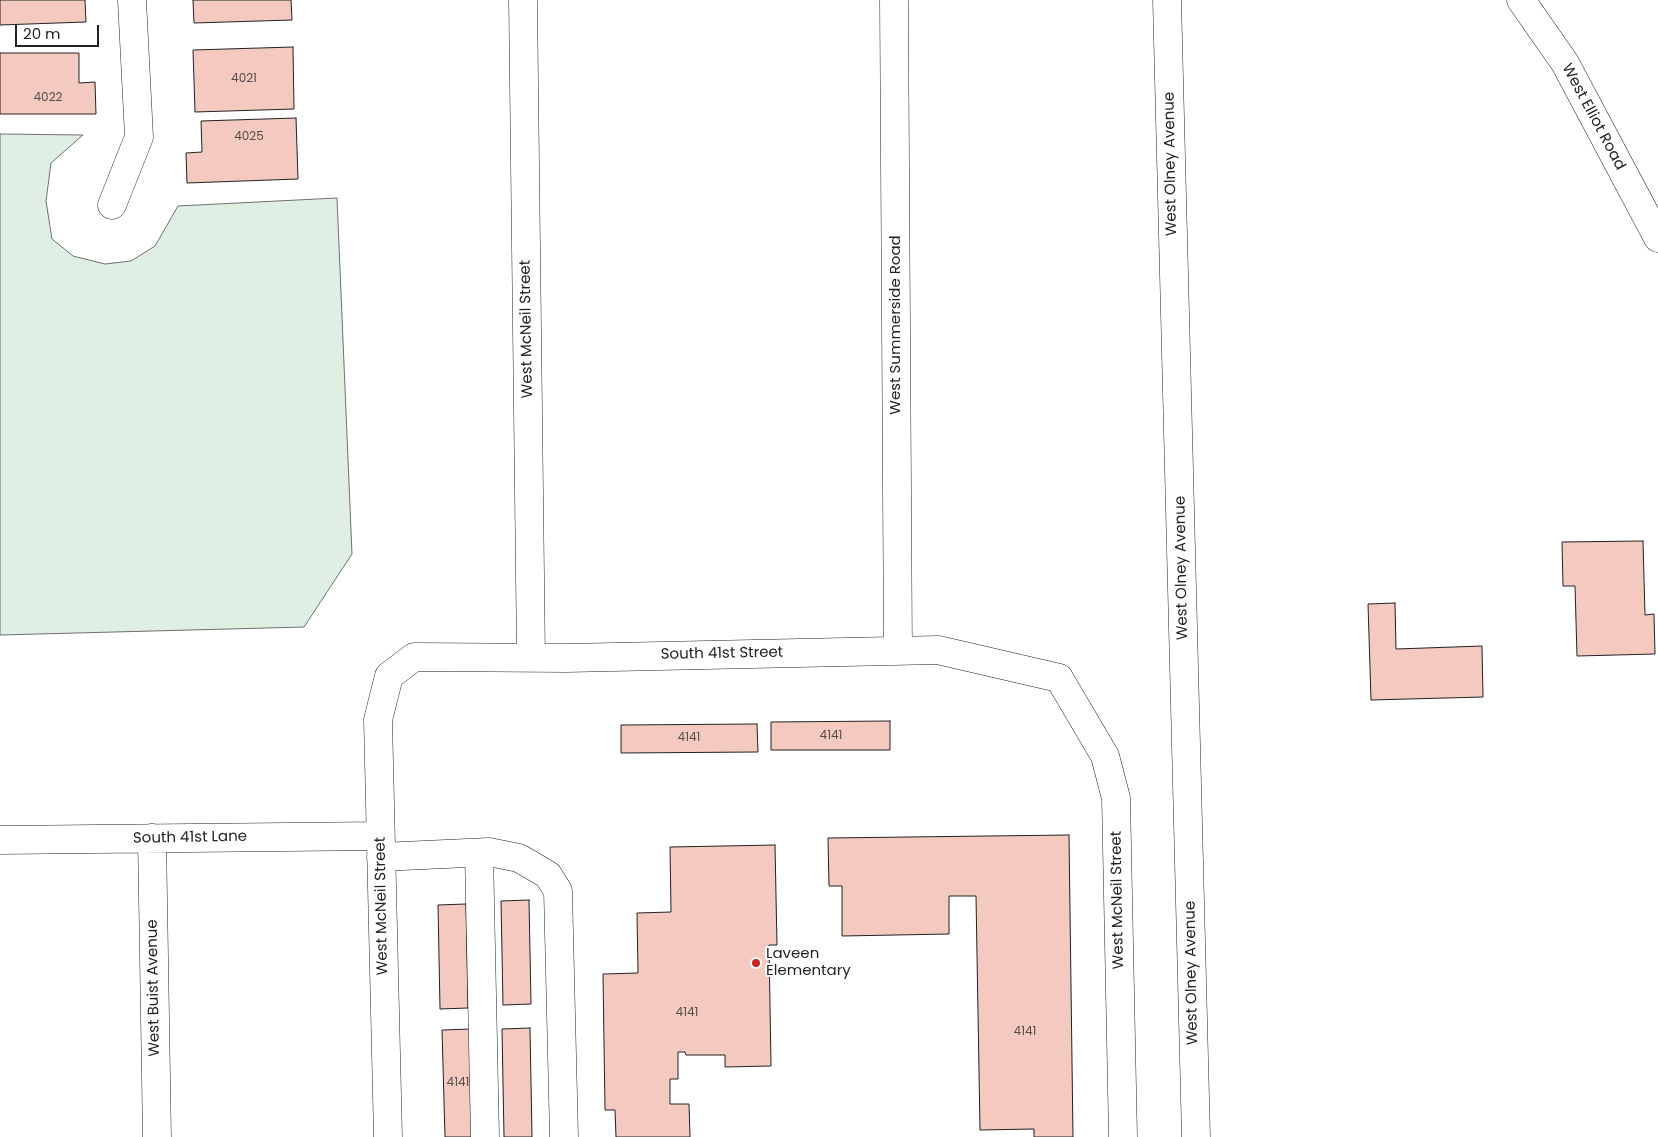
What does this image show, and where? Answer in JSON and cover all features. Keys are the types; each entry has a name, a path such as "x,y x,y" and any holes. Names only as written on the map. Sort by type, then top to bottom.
{"street":[{"path":"112,205 139,137 132,0"},
{"name":"West McNeil Street","path":"523,0 531,657"},
{"name":"West Summerside Road","path":"894,0 898,651"},
{"name":"West Olney Avenue","path":"1167,0 1196,1137"},
{"name":"West Elliot Road","path":"1521,0 1565,63 1658,238"},
{"name":"South 41st Street","path":"389,676 414,657 577,658 938,650 1059,678"},
{"name":"West McNeil Street","path":"388,1137 378,720 389,676"},
{"name":"West McNeil Street","path":"1059,678 1105,756 1116,798 1123,1137"},
{"name":"South 41st Lane","path":"0,840 152,838 489,852 519,858 548,875 558,892 564,1137"},
{"name":"West Buist Avenue","path":"152,838 157,1137"},
{"path":"479,853 485,1137"}],"green space":[{"path":"0,134 83,135 51,163 46,201 52,239 73,256 105,264 131,261 155,246 178,206 337,198 352,554 304,627 0,635"}],"building":[{"path":"0,0 85,0 86,22 0,25"},
{"path":"193,0 291,0 292,20 194,23"},
{"path":"293,47 294,109 195,112 193,50"},
{"path":"0,53 79,53 79,83 95,82 96,114 0,114"},
{"path":"296,118 298,179 187,183 186,153 202,152 201,121"},
{"path":"1643,541 1645,615 1654,614 1655,654 1577,656 1575,586 1563,586 1562,542"},
{"path":"1395,603 1396,649 1482,646 1483,697 1371,700 1368,604"},
{"path":"890,721 890,750 771,750 771,722"},
{"path":"757,724 758,752 621,753 621,725"},
{"path":"1069,835 1073,1137 1034,1137 1034,1129 980,1130 976,896 949,896 949,934 842,936 842,886 829,886 828,838"},
{"path":"775,845 777,945 769,945 771,1066 725,1067 725,1055 686,1055 685,1052 678,1052 678,1079 670,1079 670,1104 689,1104 690,1137 616,1137 615,1110 605,1110 603,974 638,973 637,913 671,912 670,847"},
{"path":"529,900 531,1004 503,1005 501,901"},
{"path":"466,904 468,1008 440,1009 438,905"},
{"path":"530,1028 532,1137 504,1137 502,1029"},
{"path":"471,1029 473,1137 445,1137 442,1030"}],"place":[{"name":"Laveen Elementary","path":"756,963"}]}
